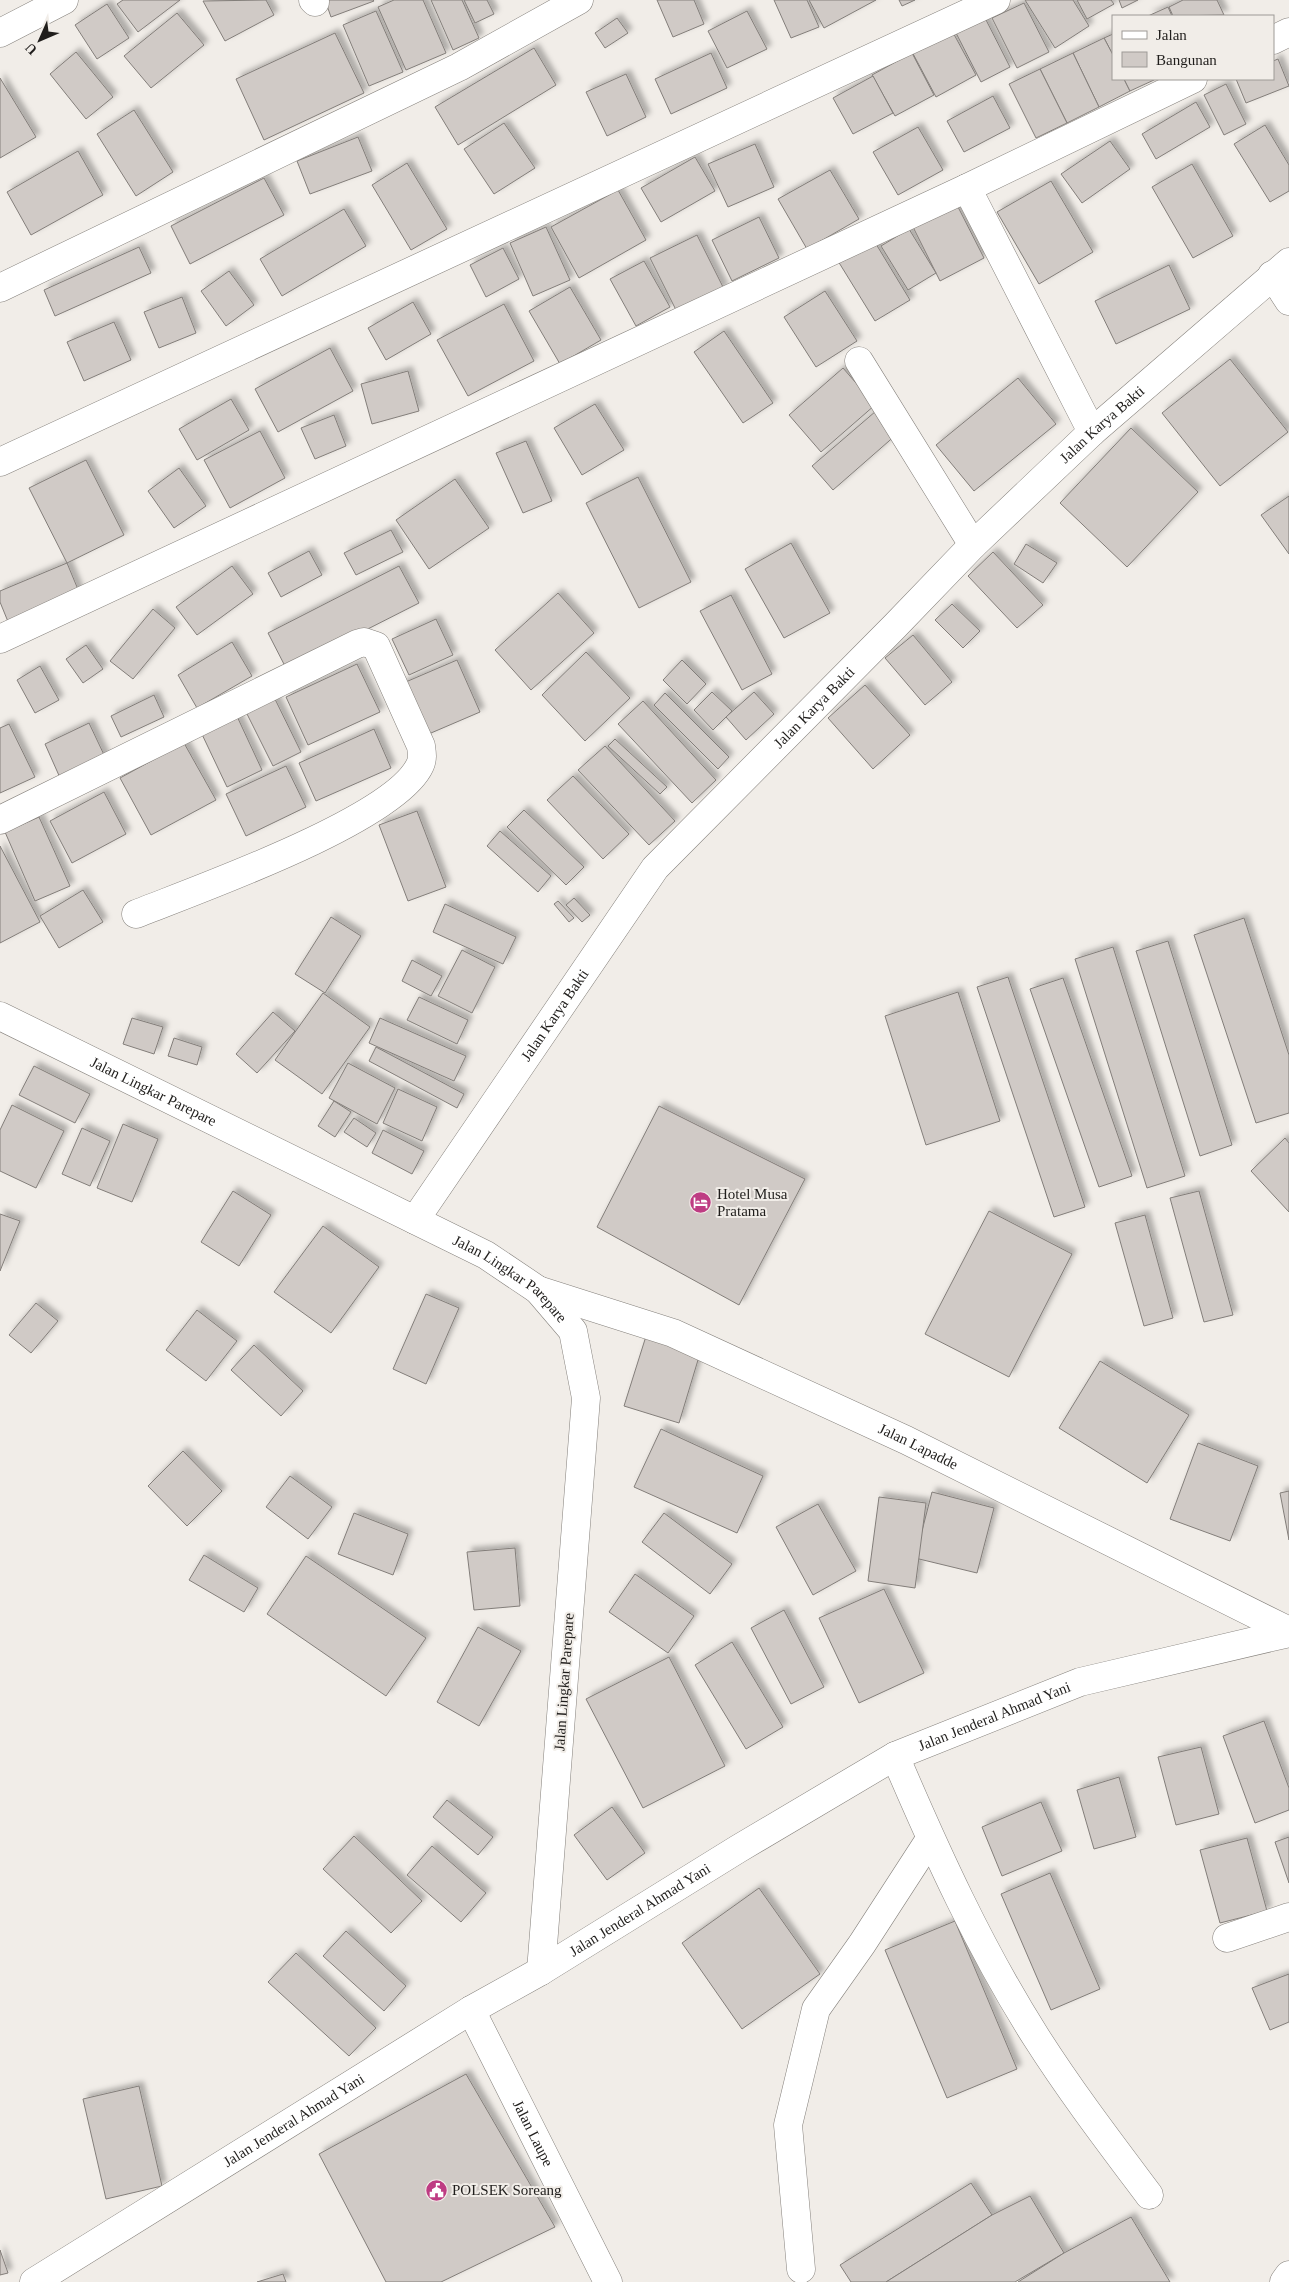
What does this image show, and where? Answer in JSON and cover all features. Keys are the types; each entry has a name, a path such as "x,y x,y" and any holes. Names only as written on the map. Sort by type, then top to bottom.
{"main road":[{"path":"0,33 64,0"},
{"path":"0,462 996,0"},
{"path":"0,288 459,67 572,1"},
{"path":"1274,40 1289,32"},
{"path":"0,639 967,188 1191,80"},
{"path":"967,188 1092,432"},
{"path":"1281,268 1289,301"},
{"name":"Jalan Karya Bakti","path":"415,1220 655,868 888,633 973,544 1092,432 1281,268"},
{"path":"859,361 973,544"},
{"path":"0,820 357,644 364,642 376,646 421,746 422,758 414,775 395,795 382,804 282,856 136,914"},
{"name":"Jalan Lingkar Parepare","path":"0,1016 486,1255 538,1290 573,1331 586,1398 542,1972"},
{"name":"Jalan Lapadde","path":"538,1290 674,1333 906,1440 1289,1632"},
{"name":"Jalan Jenderal Ahmad Yani","path":"34,2282 471,2010 542,1972 738,1849 895,1756 1080,1682 1289,1632"},
{"path":"895,1756 930,1839 976,1932 1036,2037 1089,2115 1149,2195"},
{"path":"801,2269 788,2125 816,2009 862,1944 930,1839"},
{"path":"1227,1938 1289,1917"},
{"name":"Jalan Laupe","path":"471,2010 608,2282"},
{"path":"1284,2282 1289,2275"}],"building":[{"path":"123,0 180,0 138,32 117,4"},
{"path":"266,0 274,15 225,41 203,1"},
{"path":"325,0 373,0 374,1 331,17"},
{"path":"394,0 423,0 446,53 406,70 378,7"},
{"path":"431,0 462,0 479,38 453,50"},
{"path":"464,0 487,0 494,14 475,23"},
{"path":"657,0 694,0 704,24 673,37"},
{"path":"774,0 807,0 819,27 791,38"},
{"path":"809,0 876,0 824,28"},
{"path":"899,0 915,0 902,6"},
{"path":"1025,0 1073,0 1089,26 1055,48"},
{"path":"1077,0 1111,0 1114,4 1087,19"},
{"path":"1119,0 1138,0 1122,8"},
{"path":"1183,0 1217,0 1224,15 1173,15 1169,7"},
{"path":"1024,3 1049,52 1017,68 992,18"},
{"path":"107,4 129,38 97,59 75,25"},
{"path":"1168,7 1172,15 1150,15"},
{"path":"376,11 403,72 369,86 343,25"},
{"path":"747,11 767,49 727,68 708,31"},
{"path":"177,13 204,45 151,88 124,56"},
{"path":"983,14 1010,67 981,82 954,29"},
{"path":"617,18 628,33 605,48 595,33"},
{"path":"950,27 976,75 936,97 910,48"},
{"path":"335,33 364,93 264,140 236,79"},
{"path":"1112,34 1112,53 1104,38"},
{"path":"1104,38 1112,53 1112,80 1124,80 1130,91 1099,107 1073,53"},
{"path":"534,48 556,85 458,145 435,107"},
{"path":"76,52 113,97 86,119 50,74"},
{"path":"711,53 727,88 671,114 655,79"},
{"path":"912,53 934,95 895,116 872,75"},
{"path":"1073,53 1099,107 1067,123 1040,69"},
{"path":"1278,59 1289,86 1246,103 1236,80 1274,80 1274,61"},
{"path":"1040,69 1067,123 1036,138 1009,84"},
{"path":"626,74 646,117 607,136 586,92"},
{"path":"873,76 893,113 853,134 833,98"},
{"path":"0,78 36,137 0,158"},
{"path":"1124,80 1154,80 1130,91"},
{"path":"1226,84 1246,124 1224,135 1204,95"},
{"path":"993,96 1010,128 964,152 947,121"},
{"path":"1196,102 1210,127 1156,159 1142,134"},
{"path":"134,110 173,172 136,196 97,134"},
{"path":"504,123 535,168 494,194 464,149"},
{"path":"1265,125 1289,165 1289,191 1270,202 1234,144"},
{"path":"918,127 943,170 898,195 873,152"},
{"path":"358,137 372,171 310,194 297,161"},
{"path":"1110,141 1130,169 1082,203 1061,174"},
{"path":"755,144 774,187 728,207 708,164"},
{"path":"78,151 103,195 31,235 7,192"},
{"path":"695,157 715,191 661,222 641,188"},
{"path":"407,163 447,229 411,250 372,185"},
{"path":"1192,164 1233,236 1193,258 1152,187"},
{"path":"830,170 859,219 807,249 778,199"},
{"path":"264,178 284,215 190,264 171,226"},
{"path":"1051,181 1093,252 1039,284 997,212"},
{"path":"618,190 646,240 579,278 551,227"},
{"path":"957,205 984,258 940,281 913,227"},
{"path":"344,209 366,246 282,296 260,259"},
{"path":"759,217 779,258 732,281 712,240"},
{"path":"546,227 570,280 533,296 510,243"},
{"path":"909,229 936,273 908,290 881,246"},
{"path":"697,235 724,289 677,312 650,258"},
{"path":"873,239 910,300 875,321 838,261"},
{"path":"139,247 151,273 55,316 44,290"},
{"path":"503,248 519,279 486,297 470,265"},
{"path":"644,261 670,307 636,326 610,279"},
{"path":"1169,265 1190,309 1116,344 1095,301"},
{"path":"229,271 254,305 226,326 201,291"},
{"path":"570,287 601,340 560,364 529,311"},
{"path":"825,291 857,341 816,367 784,317"},
{"path":"182,297 196,333 159,348 144,312"},
{"path":"413,302 431,334 386,360 368,328"},
{"path":"504,304 534,361 468,396 437,340"},
{"path":"114,322 131,360 84,381 67,342"},
{"path":"724,331 773,403 743,423 694,352"},
{"path":"330,348 353,391 278,432 255,389"},
{"path":"1230,359 1288,432 1220,486 1162,413"},
{"path":"843,368 875,405 821,452 789,415"},
{"path":"408,371 419,411 372,424 361,384"},
{"path":"1018,378 1056,424 974,491 936,445"},
{"path":"231,399 249,430 197,460 179,429"},
{"path":"595,404 624,450 582,475 554,428"},
{"path":"876,411 897,434 833,490 812,466"},
{"path":"334,415 346,446 315,459 301,428"},
{"path":"1131,428 1198,492 1127,567 1060,503"},
{"path":"260,431 285,478 230,508 204,460"},
{"path":"526,441 552,501 523,513 496,453"},
{"path":"86,460 124,535 67,563 29,488"},
{"path":"179,468 206,506 174,528 148,491"},
{"path":"638,477 691,582 639,608 586,503"},
{"path":"455,479 489,528 429,569 396,520"},
{"path":"1289,496 1289,554 1261,515"},
{"path":"391,530 403,552 356,575 344,553"},
{"path":"791,543 830,613 784,638 745,569"},
{"path":"1026,544 1057,563 1043,583 1014,564"},
{"path":"309,551 322,575 281,597 268,573"},
{"path":"993,552 1043,605 1017,628 968,576"},
{"path":"67,563 82,599 11,629 0,602 0,591"},
{"path":"232,566 253,594 197,635 176,607"},
{"path":"399,566 419,603 287,670 268,633"},
{"path":"558,593 594,633 531,690 495,650"},
{"path":"731,595 772,674 742,690 700,611"},
{"path":"952,604 980,631 963,648 935,620"},
{"path":"153,609 175,628 133,679 110,661"},
{"path":"436,619 453,655 409,675 392,639"},
{"path":"913,635 952,682 925,705 885,658"},
{"path":"232,642 252,676 197,708 178,675"},
{"path":"86,645 103,669 83,683 66,659"},
{"path":"586,652 630,698 585,741 542,695"},
{"path":"457,660 480,712 424,736 401,684"},
{"path":"682,660 706,684 687,704 663,680"},
{"path":"357,664 380,712 308,745 286,697"},
{"path":"40,666 59,700 35,713 17,680"},
{"path":"865,685 910,735 873,769 828,718"},
{"path":"712,692 732,711 713,730 694,710"},
{"path":"754,692 774,714 746,740 726,717"},
{"path":"272,693 301,752 273,766 243,706"},
{"path":"665,693 729,757 718,769 654,705"},
{"path":"154,695 164,717 121,737 111,716"},
{"path":"643,701 716,780 692,803 618,724"},
{"path":"235,712 262,770 227,787 199,728"},
{"path":"89,723 106,759 61,780 45,744"},
{"path":"9,724 35,777 0,793 0,728"},
{"path":"374,729 391,768 316,801 299,763"},
{"path":"615,739 667,787 660,794 608,746"},
{"path":"184,743 216,800 151,835 120,778"},
{"path":"605,746 675,821 649,845 578,770"},
{"path":"286,766 306,807 246,836 226,794"},
{"path":"573,776 629,834 603,859 547,800"},
{"path":"104,792 126,834 72,863 50,821"},
{"path":"524,810 584,867 566,885 507,827"},
{"path":"417,811 446,887 408,901 379,825"},
{"path":"39,817 70,886 35,901 5,832"},
{"path":"500,831 551,876 538,892 487,846"},
{"path":"0,846 40,922 0,943"},
{"path":"83,890 103,922 59,948 40,916"},
{"path":"574,898 590,915 582,922 566,905"},
{"path":"558,901 574,918 569,922 554,904"},
{"path":"445,904 516,937 503,964 433,932"},
{"path":"331,917 361,936 325,993 295,974"},
{"path":"1244,918 1289,1055 1289,1113 1256,1123 1194,935"},
{"path":"1168,941 1232,1145 1200,1156 1136,951"},
{"path":"1113,947 1185,1176 1147,1188 1075,959"},
{"path":"462,950 495,967 472,1013 438,996"},
{"path":"412,960 442,976 431,996 402,981"},
{"path":"1008,977 1085,1207 1054,1217 977,987"},
{"path":"1063,978 1132,1176 1099,1187 1030,989"},
{"path":"958,992 1000,1121 926,1145 885,1016"},
{"path":"323,993 370,1027 322,1094 275,1060"},
{"path":"419,997 468,1020 457,1044 407,1020"},
{"path":"273,1012 295,1031 257,1073 236,1054"},
{"path":"132,1018 163,1027 154,1054 123,1044"},
{"path":"380,1018 466,1056 454,1081 369,1043"},
{"path":"174,1038 202,1047 197,1065 168,1056"},
{"path":"376,1047 464,1094 457,1108 369,1061"},
{"path":"348,1063 395,1088 377,1124 329,1098"},
{"path":"34,1066 90,1094 75,1123 19,1095"},
{"path":"398,1089 437,1107 422,1141 383,1123"},
{"path":"334,1101 351,1112 335,1137 318,1126"},
{"path":"12,1105 64,1131 36,1188 0,1171 0,1130"},
{"name":"Hotel Musa Pratama","path":"659,1106 805,1179 739,1305 597,1227"},
{"path":"354,1118 376,1133 367,1147 344,1132"},
{"path":"123,1124 158,1139 132,1202 97,1188"},
{"path":"82,1128 110,1141 90,1186 62,1174"},
{"path":"383,1130 424,1151 412,1174 372,1153"},
{"path":"1285,1138 1289,1143 1289,1212 1251,1171"},
{"path":"233,1191 271,1215 239,1266 201,1242"},
{"path":"1199,1191 1233,1315 1204,1322 1170,1198"},
{"path":"989,1211 1072,1254 1009,1377 925,1334"},
{"path":"0,1214 20,1221 0,1271"},
{"path":"1145,1215 1173,1318 1144,1326 1115,1223"},
{"path":"323,1226 379,1267 331,1333 274,1292"},
{"path":"426,1294 459,1308 426,1384 393,1369"},
{"path":"36,1303 58,1321 31,1353 9,1335"},
{"path":"197,1310 237,1341 206,1381 166,1350"},
{"path":"647,1333 701,1350 679,1423 624,1406"},
{"path":"254,1345 303,1391 281,1416 231,1370"},
{"path":"1100,1361 1189,1415 1147,1483 1059,1428"},
{"path":"661,1429 763,1476 737,1533 634,1487"},
{"path":"1198,1443 1258,1466 1230,1541 1170,1519"},
{"path":"183,1451 222,1491 187,1526 148,1486"},
{"path":"290,1476 332,1507 308,1539 266,1507"},
{"path":"1289,1491 1289,1540 1280,1493"},
{"path":"932,1492 994,1508 977,1573 915,1558"},
{"path":"879,1497 926,1503 915,1588 868,1581"},
{"path":"818,1504 856,1571 813,1595 776,1527"},
{"path":"354,1513 408,1534 393,1575 338,1554"},
{"path":"664,1513 732,1564 710,1594 642,1542"},
{"path":"515,1548 520,1606 474,1610 467,1552"},
{"path":"204,1555 258,1588 244,1612 189,1580"},
{"path":"306,1556 426,1638 386,1696 267,1614"},
{"path":"635,1574 694,1616 668,1653 609,1612"},
{"path":"884,1589 924,1673 859,1703 819,1618"},
{"path":"784,1610 824,1687 791,1704 751,1628"},
{"path":"478,1627 521,1651 479,1726 437,1702"},
{"path":"732,1642 783,1727 746,1749 695,1665"},
{"path":"669,1657 725,1766 643,1808 586,1699"},
{"path":"1264,1721 1289,1788 1289,1810 1255,1823 1223,1736"},
{"path":"1201,1747 1219,1814 1176,1825 1158,1757"},
{"path":"1119,1777 1136,1837 1094,1849 1077,1790"},
{"path":"447,1800 493,1837 478,1855 433,1817"},
{"path":"1041,1802 1062,1851 1002,1876 982,1827"},
{"path":"612,1807 645,1853 607,1880 574,1835"},
{"path":"354,1836 422,1901 391,1933 323,1869"},
{"path":"1289,1837 1289,1883 1275,1842"},
{"path":"1247,1838 1267,1911 1220,1923 1200,1850"},
{"path":"432,1846 486,1893 461,1922 407,1875"},
{"path":"1050,1873 1100,1989 1051,2010 1001,1894"},
{"path":"759,1888 820,1974 742,2029 682,1943"},
{"path":"955,1921 1017,2069 947,2098 885,1950"},
{"path":"346,1931 406,1986 384,2011 323,1956"},
{"path":"296,1953 376,2028 349,2056 268,1982"},
{"path":"1289,1974 1289,2022 1270,2030 1252,1988"},
{"name":"POLSEK Soreang","path":"466,2074 555,2227 441,2282 386,2282 319,2154"},
{"path":"139,2086 162,2186 106,2199 83,2099"},
{"path":"971,2183 992,2215 886,2282 851,2282 840,2265"},
{"path":"1030,2196 1064,2253 1015,2282 886,2282 992,2215"},
{"path":"1131,2217 1170,2282 1018,2282 1064,2253"},
{"path":"0,2250 8,2273 0,2275"},
{"path":"283,2274 286,2282 257,2282"}],"place":[{"name":"Hotel Musa Pratama","path":"701,1203"},
{"name":"POLSEK Soreang","path":"436,2190"}]}
